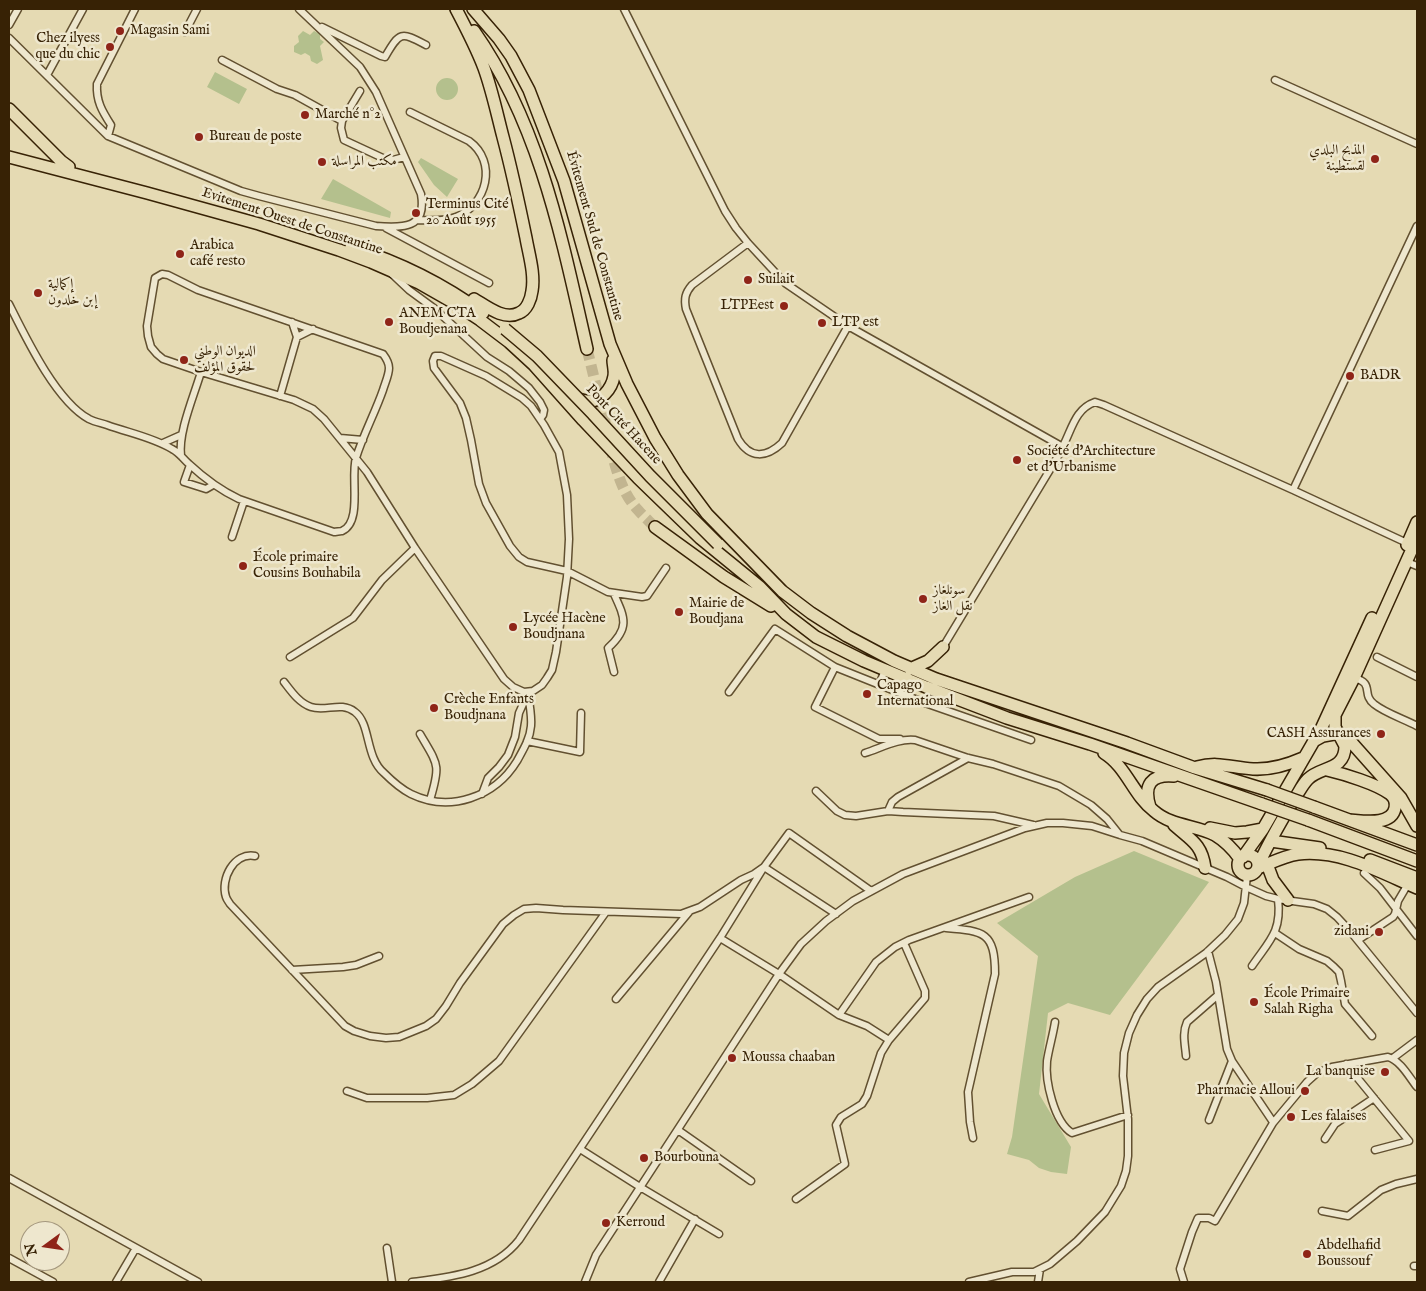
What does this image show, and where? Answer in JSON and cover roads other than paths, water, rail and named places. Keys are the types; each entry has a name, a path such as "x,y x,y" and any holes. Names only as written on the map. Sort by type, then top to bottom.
{"highway":[{"path":"423,275 505,315 512,316 520,313 528,304 533,291 523,226 495,106 484,68 457,9"},
{"path":"457,9 478,37 499,71 528,133 541,168 565,249 587,349"},
{"name":"Évitement Sud de Constantine","path":"472,9 499,39 511,56 546,131 564,181 610,344"},
{"path":"9,109 69,167"},
{"name":"Evitement Ouest de Constantine","path":"9,150 204,202 381,256 423,275 469,303 505,329"},
{"name":"Evitement Ouest de Constantine","path":"9,157 259,224 339,250 385,268 419,283 454,302 480,320 509,342 534,365 559,393"},
{"name":"Pont Cité Hacene","path":"505,329 537,356 715,546"},
{"path":"559,393 587,401 595,400 604,395 610,386 614,374 610,344"},
{"path":"610,344 627,384 655,438 678,475 707,514 782,591"},
{"name":"Pont Cité Hacene","path":"559,393 638,478 700,538 715,546"},
{"path":"1412,541 1412,564 1335,715 1334,723 1346,746 1345,751 1340,761 1327,770 1312,776 1304,783 1271,840 1261,866 1246,881 1238,869 1238,864 1263,829 1314,742 1412,541 1417,522"},
{"path":"654,527 724,577 786,614 816,637 885,670 1006,718 1191,773 1267,790 1417,845"},
{"path":"715,546 847,636 910,669 1127,743 1262,804 1417,861"},
{"path":"715,546 760,587 786,614"},
{"path":"910,669 928,661 943,647"},
{"path":"936,679 936,665 943,647"},
{"path":"1314,742 1329,734 1340,735 1348,740 1401,798 1417,826"},
{"path":"1090,744 1120,766 1139,796 1150,808 1170,820 1214,835 1229,845 1242,858"},
{"path":"1150,808 1147,789 1152,780 1162,776 1191,773 1212,764 1264,769 1281,766 1303,758"},
{"path":"1327,770 1379,788 1394,799 1396,806 1394,812 1386,819 1371,821 1350,820"},
{"path":"1170,820 1176,828 1198,846 1205,868"},
{"path":"1198,829 1206,828 1241,833 1263,829"},
{"path":"1271,840 1348,853 1385,865 1414,883"},
{"path":"1261,866 1299,854 1331,855 1414,883"},
{"path":"1242,858 1249,855 1254,857 1273,880 1283,900"}],"street":[{"path":"9,25 18,9"},
{"path":"47,75 83,9"},
{"path":"108,136 111,125 98,103 97,84 135,9"},
{"path":"185,32 197,9"},
{"path":"9,38 108,136 241,191 367,224 384,227 413,224 420,217 422,210 421,194 376,92 360,67 299,9"},
{"path":"624,9 725,211 748,243 784,283 848,326 1063,447"},
{"path":"313,22 385,57 394,41 403,36 408,36 426,45"},
{"path":"222,60 277,89 296,95 342,121"},
{"path":"1275,80 1417,144"},
{"path":"360,91 342,121 341,128 344,140 385,160 404,157"},
{"path":"410,112 476,146 486,166 486,184 483,192 470,209 454,218 417,220"},
{"path":"1293,490 1417,226"},
{"path":"384,227 489,283"},
{"path":"748,243 692,285 684,302 738,439 743,447 756,454 766,453 774,450 782,443 848,326"},
{"path":"385,268 409,290 435,309 487,357 509,371 529,388 544,410 540,419"},
{"path":"9,304 20,328 48,375 62,396 75,409 90,419 163,443 175,450 213,485 225,493 334,532 342,531 352,521 356,459 388,377 389,368 383,354 198,290 168,275 162,274 155,278 147,326 148,336 157,354 163,359 201,372 280,396 313,409 324,419 340,438 356,459 367,472 415,548 504,679 513,687 524,692 533,691 542,685 552,670 556,652 567,571 569,516 559,452 540,419 531,406 522,398 486,376 441,356 435,356 433,361 434,368 460,403 466,418 479,484 486,503 510,546 519,557 527,562 567,571 599,589 614,594 642,597 648,596 666,568"},
{"path":"280,396 297,337 292,322"},
{"path":"297,337 313,329"},
{"path":"181,456 181,435 201,372"},
{"path":"943,647 1063,447 1082,409 1095,402 1412,541"},
{"path":"163,443 181,435"},
{"path":"340,438 364,440"},
{"path":"190,465 184,482 206,489 213,485"},
{"path":"232,536 244,501"},
{"path":"290,657 354,618 382,580 415,548"},
{"path":"614,594 624,620 618,639 608,648 614,672"},
{"path":"729,692 776,629 835,667 879,685 1031,740"},
{"path":"1377,657 1417,678"},
{"path":"835,667 815,707 879,739 916,740 1060,786 1091,805 1107,819 1120,835"},
{"path":"879,685 885,670"},
{"path":"1354,678 1361,679 1365,683 1368,696 1374,704 1416,723"},
{"path":"284,682 297,698 309,707 317,709 345,707 355,712 362,721 372,756 381,771 411,794 430,800 449,802 472,799 490,789 510,772 526,746 531,727 528,692"},
{"path":"482,794 488,778 508,755 515,736 519,713 528,692"},
{"path":"527,740 580,752 581,713"},
{"path":"420,734 436,762 437,768 437,778 430,800"},
{"path":"865,753 909,739"},
{"path":"888,811 892,802 898,797 968,758"},
{"path":"816,791 837,811 845,815 856,816 888,811 994,816 1034,826"},
{"path":"585,1282 596,1255 779,974 801,944 826,921 853,901 903,874 1001,836 1034,826 1063,823 1092,826 1142,841 1205,868 1246,881 1283,900 1314,904 1327,909 1358,940 1417,1013"},
{"path":"412,1282 454,1276 474,1270 491,1264 512,1249 720,938 764,867 789,833 872,891"},
{"path":"255,856 245,857 233,864 228,873 225,882 226,897 230,904 345,1026 370,1036 386,1038 399,1037 426,1026 436,1019 503,924 514,914 524,909 681,914 700,907 764,867"},
{"path":"764,867 836,914"},
{"path":"1364,873 1375,882 1417,936"},
{"path":"969,1282 1012,1272 1034,1272 1040,1270 1050,1264 1106,1212 1121,1186 1128,1156 1128,1115 1123,1076 1124,1053 1129,1033 1147,999 1158,987 1208,951 1238,919 1244,903 1246,881"},
{"path":"1358,940 1393,917 1398,901 1414,883"},
{"path":"839,1015 876,962 890,951 904,943 1029,897"},
{"path":"1252,966 1275,933 1283,900"},
{"path":"616,999 689,911"},
{"path":"347,1091 367,1098 426,1098 454,1095 472,1084 499,1061 606,912"},
{"path":"943,928 975,930 986,936 992,946 995,957 996,974 968,1092 973,1138"},
{"path":"1275,933 1299,949 1334,966 1339,972 1346,1004 1372,1036"},
{"path":"720,938 779,974 839,1015 867,1026 889,1040"},
{"path":"796,1199 845,1164 836,1126 841,1117 862,1104 867,1096 881,1053 889,1040 925,998 925,991 904,943"},
{"path":"1208,951 1227,1049 1232,1061 1274,1122"},
{"path":"292,970 356,965 379,956"},
{"path":"1186,1056 1184,1028 1187,1022 1218,995"},
{"path":"1055,1022 1047,1062 1049,1088 1058,1115 1067,1130 1072,1133 1128,1115"},
{"path":"1393,1058 1417,1040"},
{"path":"1184,1282 1180,1269 1198,1218 1209,1218 1215,1221 1274,1122 1317,1073 1324,1069 1346,1064 1384,1057 1393,1058 1417,1087"},
{"path":"1209,1120 1232,1061"},
{"path":"1346,1064 1409,1141 1375,1150"},
{"path":"1325,1139 1335,1124 1374,1098"},
{"path":"678,1130 751,1181"},
{"path":"580,1148 640,1187 719,1234"},
{"path":"9,1178 198,1282"},
{"path":"1322,1211 1348,1216 1381,1190 1417,1179"},
{"path":"659,1282 695,1219"},
{"path":"116,1282 136,1248"},
{"path":"386,1248 392,1282"},
{"path":"9,1258 48,1281"},
{"path":"1038,1282 1040,1270"}],"tunnel":[{"path":"587,349 607,430"},
{"path":"610,446 627,496 655,527"}],"place":[{"name":"Magasin Sami","path":"120,31"},
{"name":"Chez ilyess que du chic","path":"110,47"},
{"name":"Marché n°2","path":"305,115"},
{"name":"Bureau de poste","path":"199,137"},
{"name":"المذبح البلدي لقسنطينة","path":"1375,159"},
{"name":"مكتب المراسلة","path":"322,162"},
{"name":"Terminus Cité 20 Août 1955","path":"416,213"},
{"name":"Arabica café resto","path":"180,254"},
{"name":"Suilait","path":"748,280"},
{"name":"إكمالية إبن خلدون","path":"38,293"},
{"name":"LTPEest","path":"784,306"},
{"name":"ANEM CTA Boudjenana","path":"389,322"},
{"name":"LTP est","path":"822,323"},
{"name":"الديوان الوطني لحقوق المؤلف","path":"184,360"},
{"name":"BADR","path":"1350,376"},
{"name":"Société d'Architecture et d'Urbanisme","path":"1017,460"},
{"name":"École primaire Cousins Bouhabila","path":"243,566"},
{"name":"سونلغاز نقل الغاز","path":"923,599"},
{"name":"Mairie de Boudjana","path":"679,612"},
{"name":"Lycée Hacène Boudjnana","path":"513,627"},
{"name":"Capago International","path":"867,694"},
{"name":"Crèche Enfants Boudjnana","path":"434,708"},
{"name":"CASH Assurances","path":"1381,734"},
{"name":"zidani","path":"1379,932"},
{"name":"École Primaire Salah Righa","path":"1254,1002"},
{"name":"Moussa chaaban","path":"732,1058"},
{"name":"La banquise","path":"1385,1072"},
{"name":"Pharmacie Alloui","path":"1305,1091"},
{"name":"Les falaises","path":"1291,1117"},
{"name":"Bourbouna","path":"644,1158"},
{"name":"Kerroud","path":"606,1223"},
{"name":"Abdelhafid Boussouf","path":"1307,1254"}]}
